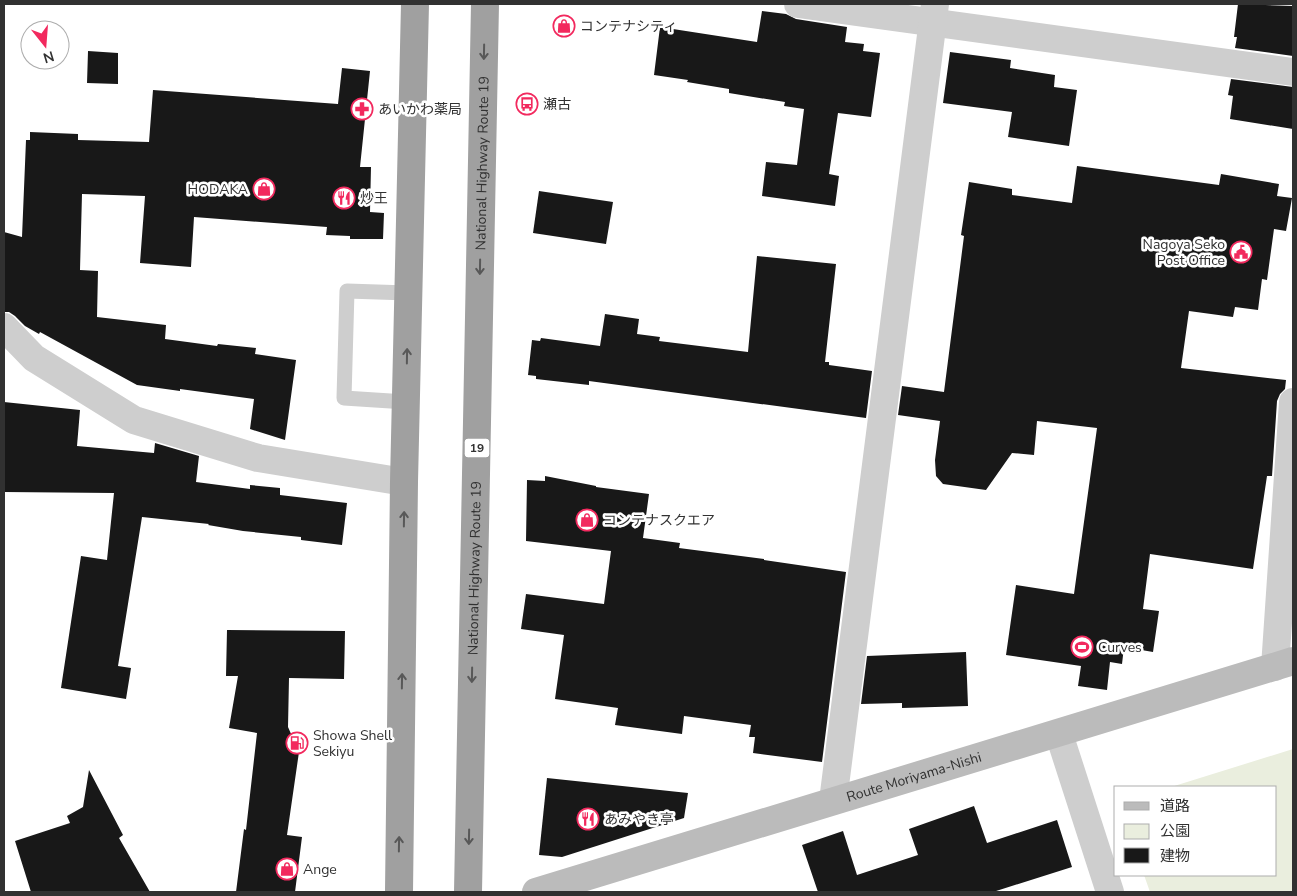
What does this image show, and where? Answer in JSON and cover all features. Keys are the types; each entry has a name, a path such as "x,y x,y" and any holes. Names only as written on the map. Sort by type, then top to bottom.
{"highway":[{"path":"399,892 404,482 415,4"},
{"name":"National Highway Route 19","path":"468,892 485,4"}],"main road":[{"name":"Route Moriyama-Nishi","path":"536,892 1284,664"}],"street":[{"path":"798,4 934,13 1293,72"},
{"path":"833,801 934,13"},
{"path":"4,327 34,358 134,420 258,458 404,482"},
{"path":"1284,664 1293,402"},
{"path":"1059,734 1110,892"}],"lane":[{"path":"406,402 344,398 347,291 408,293"}],"green space":[{"path":"1293,749 1293,892 1150,892 1144,876 1277,876 1277,786 1174,786"}],"building":[{"path":"1238,4 1293,6 1293,56 1235,48 1237,37 1234,37"},
{"path":"762,11 786,14 796,19 847,27 845,42 864,44 863,51 880,53 871,117 838,113 829,174 839,176 835,206 762,196 766,162 797,165 804,109 784,106 785,102 729,93 729,89 654,75 660,27 757,42"},
{"path":"88,51 118,53 118,84 87,83"},
{"path":"950,52 1011,60 1010,68 1055,75 1054,87 1077,90 1069,146 1008,137 1012,112 943,103"},
{"path":"342,68 370,71 360,167 371,167 370,212 384,213 383,239 350,239 350,236 326,235 327,227 194,217 191,267 140,263 145,196 82,194 80,270 98,271 97,317 166,325 165,339 217,346 218,344 256,348 255,354 296,360 285,440 250,429 254,399 137,385 40,332 39,334 25,326 9,312 4,312 4,232 22,237 26,140 30,140 30,132 78,134 78,140 149,142 153,90 338,104"},
{"path":"1231,79 1293,87 1293,129 1230,119 1233,96 1228,95"},
{"path":"1077,166 1219,185 1221,174 1279,184 1277,196 1292,198 1286,231 1274,229 1267,280 1262,279 1258,310 1235,307 1233,317 1189,311 1181,368 1286,380 1285,389 1277,401 1272,476 1267,476 1253,569 1150,554 1143,609 1159,611 1153,652 1124,647 1122,664 1110,662 1107,690 1078,686 1081,666 1006,655 1016,585 1074,594 1097,428 1037,421 1034,455 1012,453 986,490 943,484 936,476 935,460 940,421 898,415 902,386 944,392 964,236 961,235 969,182 1012,189 1012,195 1072,203"},
{"path":"539,191 613,202 606,244 533,233"},
{"path":"757,256 836,264 825,362 829,362 829,365 872,371 866,418 589,381 589,385 536,379 536,376 528,375 532,340 540,341 541,338 600,346 605,314 639,319 637,334 660,337 659,341 748,352"},
{"path":"4,402 80,410 77,446 154,453 155,443 199,456 196,482 250,489 250,485 280,488 280,495 347,503 342,545 301,540 301,537 243,531 209,524 142,517 118,666 131,668 126,699 61,688 81,556 107,560 114,493 4,492"},
{"path":"545,476 596,487 649,494 643,538 680,543 679,548 846,572 822,762 753,753 755,737 749,737 751,725 684,716 682,734 615,725 618,708 555,699 564,635 521,629 526,594 604,604 611,551 526,541 527,480 545,481"},
{"path":"227,630 345,631 344,679 289,678 288,727 299,752 287,835 302,837 295,892 236,892 244,829 246,830 257,733 229,728 238,676 226,676"},
{"path":"966,652 968,706 902,708 902,703 861,704 867,656"},
{"path":"89,770 123,835 119,838 150,892 31,892 15,841 70,823 67,816 83,807"},
{"path":"547,778 688,793 684,818 562,857 539,855"},
{"path":"974,806 987,843 1057,820 1072,867 993,892 818,892 802,845 843,831 857,875 918,855 909,829"}],"place":[{"name":"コンテナシティ","path":"564,26"},
{"name":"瀬古","path":"527,104"},
{"name":"あいかわ薬局","path":"362,109"},
{"name":"HODAKA","path":"264,189"},
{"name":"炒王","path":"344,198"},
{"name":"Nagoya Seko Post Office","path":"1241,252"},
{"name":"コンテナスクエア","path":"587,520"},
{"name":"Curves","path":"1082,647"},
{"name":"Showa Shell Sekiyu","path":"297,743"},
{"name":"あみやき亭","path":"588,819"},
{"name":"Ange","path":"287,869"}]}
